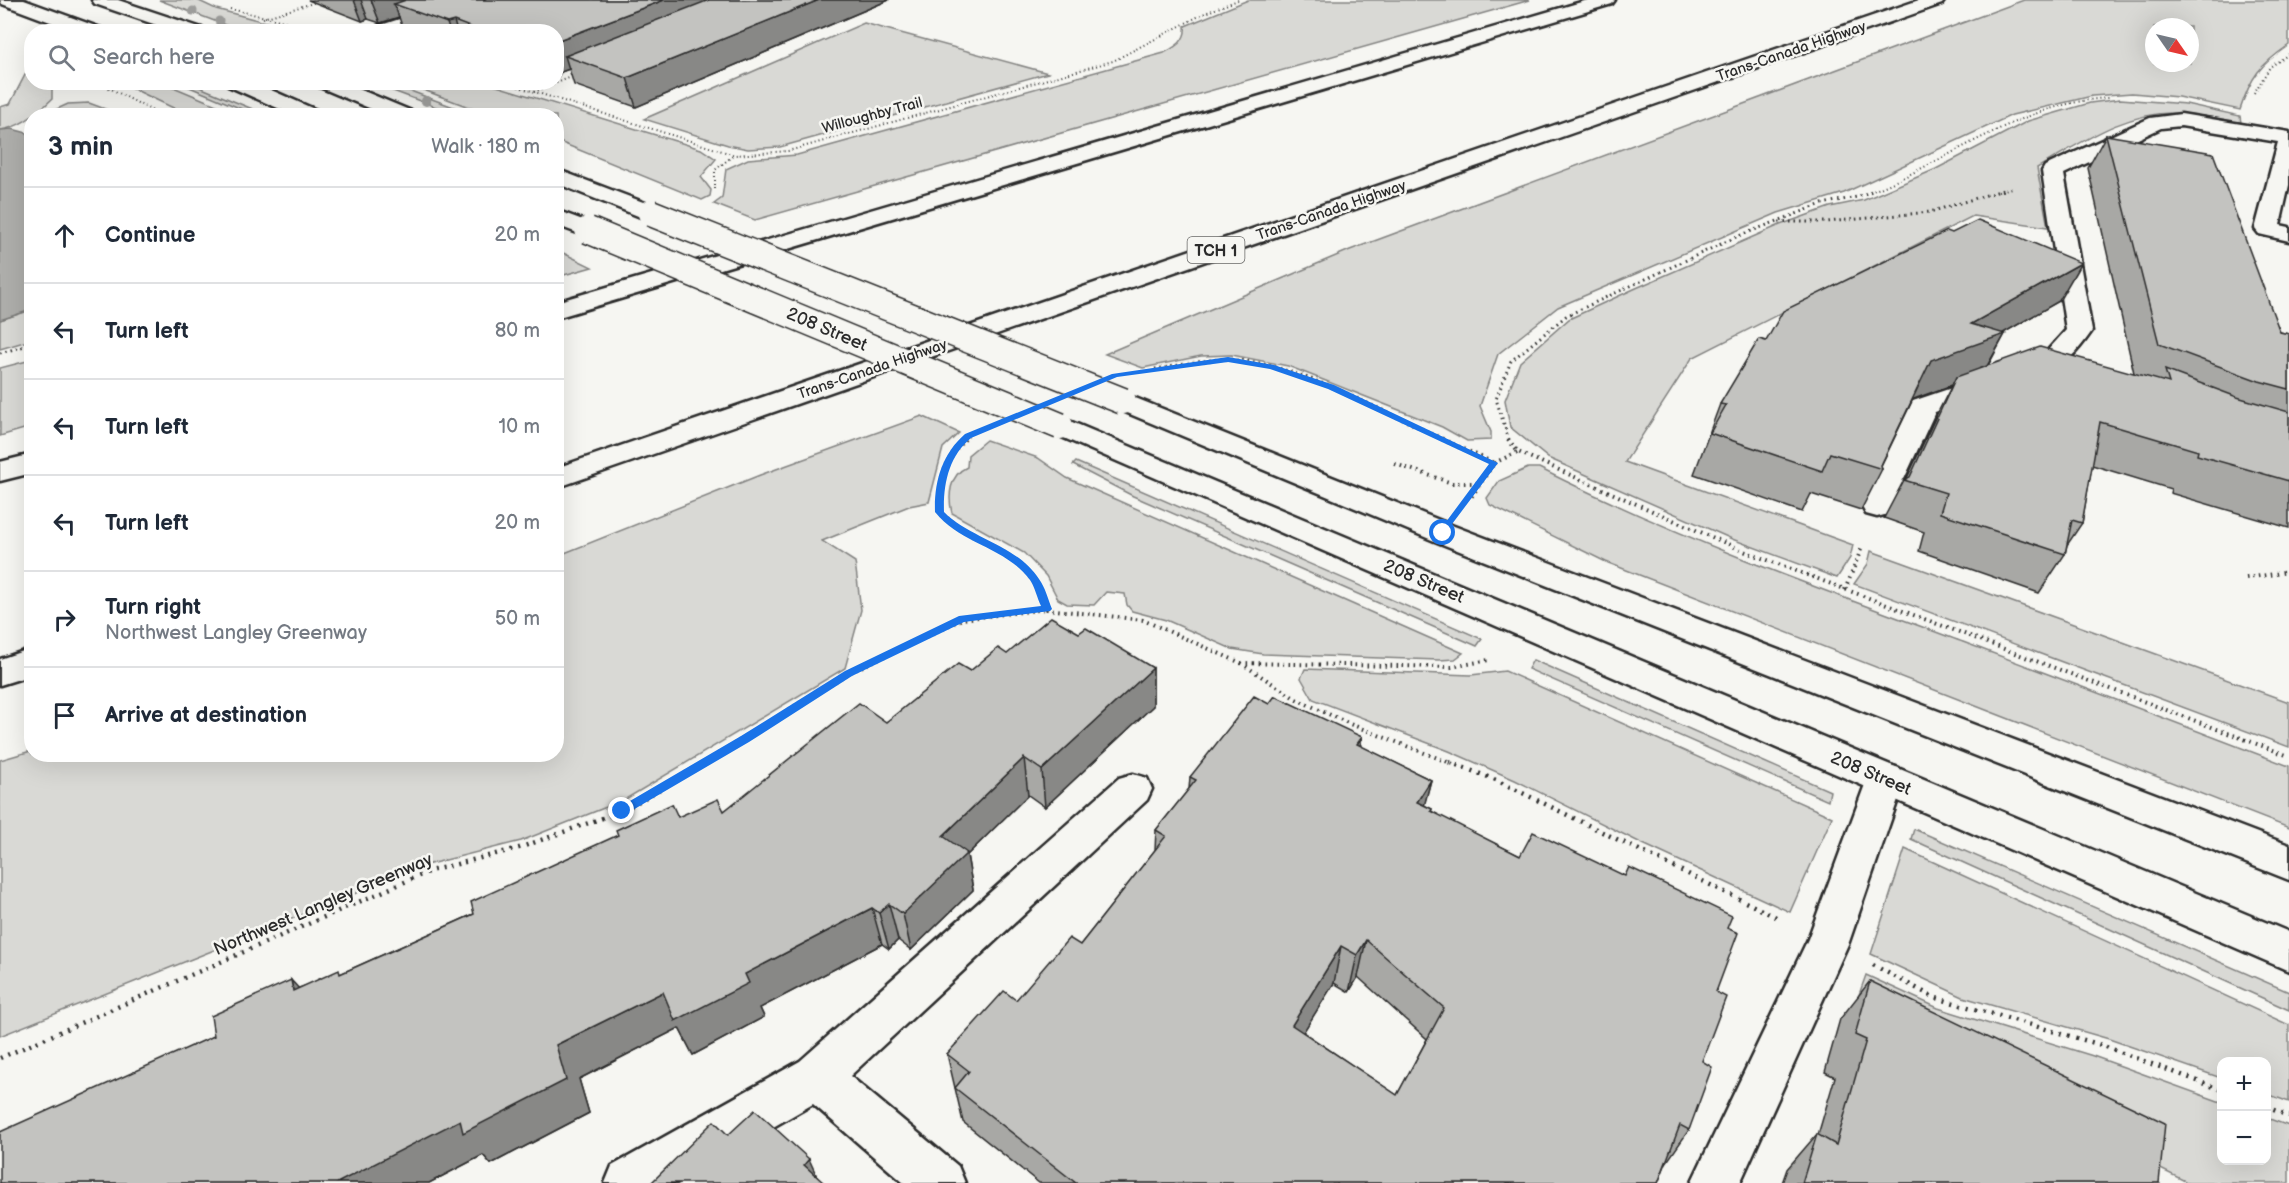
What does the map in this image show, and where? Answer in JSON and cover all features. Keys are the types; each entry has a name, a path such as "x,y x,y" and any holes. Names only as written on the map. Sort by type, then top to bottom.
{"main road":[{"path":"8,0 73,24"},
{"path":"101,0 172,24"},
{"path":"402,24 475,0"},
{"path":"564,308 1606,0"},
{"name":"Trans-Canada Highway","path":"564,476 1936,0"},
{"path":"254,90 295,108"},
{"path":"343,90 387,108"},
{"path":"1877,507 1923,407 2041,368 2079,331 2053,171 2157,122 2181,120 2289,139 2267,230 2289,234"},
{"path":"564,178 1123,401 1443,533 2289,863"},
{"name":"208 Street","path":"564,220 1060,426 2289,952"},
{"path":"0,472 24,465"},
{"path":"0,672 24,664"},
{"path":"1715,1183 1828,942 1886,779"},
{"path":"629,1183 816,1077 1133,789"},
{"path":"816,1077 941,1183"}],"path":[{"path":"262,18 323,0"},
{"name":"Willoughby Trail","path":"527,90 735,155 788,150 1113,61 1145,47 1177,25 1238,0"},
{"path":"223,7 292,24"},
{"path":"2253,96 2256,86 2270,68 2289,54"},
{"path":"564,80 569,78"},
{"path":"113,90 147,108"},
{"path":"533,92 538,90"},
{"path":"1775,222 1827,222 1930,212 2000,190 2024,186 2055,189"},
{"path":"0,353 24,346"},
{"path":"1150,370 1228,359 1271,367 1331,387 1494,463"},
{"path":"978,432 968,436 954,447 948,458 939,497 939,512 951,524 1016,560 1035,580 1047,609"},
{"path":"1443,533 1494,463 1518,452"},
{"path":"1845,590 1847,577 1858,561"},
{"path":"2246,578 2289,572"},
{"name":"Northwest Langley Greenway","path":"0,1058 430,871 519,848 622,811 745,739 848,673 962,619 1047,609 1087,612 1143,621 1188,638 1240,663 1296,699 1350,724 1496,780 1828,942 1933,997 2098,1044 2217,1088"},
{"path":"1240,663 1452,667 1493,659 1517,621"},
{"path":"2271,1109 2289,1116"}],"shaded area":[{"path":"159,0 197,0 216,9 278,24 222,24"},
{"path":"1248,0 1530,0 755,220 714,204 722,198 726,169 748,159 797,155 1164,53 1182,40 1185,26"},
{"path":"2024,0 2289,0 2289,45 2258,72 2248,88 2240,110 2178,97 2132,93 2092,96 2012,115 1844,193 1778,213 1558,307 1498,354 1480,406 1491,432 1491,440 1467,441 1442,427 1288,366 1232,355 1201,356 1143,368 1105,354 1350,250"},
{"path":"864,23 1048,73 780,147 748,149 728,145 644,119"},
{"path":"24,77 24,90 52,90 52,99 42,108 24,108 24,122 0,130 0,107 10,104"},
{"path":"136,90 181,90 223,108 173,108"},
{"path":"197,90 207,90 250,108 239,108"},
{"path":"391,90 408,90 456,108 438,108"},
{"path":"424,90 510,90 701,149 716,159 701,177 711,190 710,196 702,200 564,144 564,108 471,108"},
{"path":"2120,99 2186,104 2240,116 2241,123 2193,114 2158,114 2121,123 2087,139 2037,168 2048,227 1973,216 1692,358 1625,462 1853,545 1850,558 1837,578 1732,539 1548,458 1510,427 1505,400 1520,362 1569,319 1780,225 1830,207 1864,200 1936,169 2028,121 2090,103"},
{"path":"89,103 103,108 59,108 68,104"},
{"path":"12,129 24,132 24,312 0,320 0,130"},
{"path":"564,253 592,267 564,275"},
{"path":"24,312 24,342 0,349 0,320"},
{"path":"24,362 24,429 0,436 0,368"},
{"path":"922,416 959,433 943,448 929,502 909,506 822,541 855,562 861,610 845,668 624,800 521,841 426,865 0,1036 0,760 24,753 24,762 564,762 564,553 760,475"},
{"path":"986,440 1038,458 1067,478 1463,653 1455,659 1439,660 1263,654 1232,649 1166,620 1132,611 1127,605 1125,594 1106,592 1094,605 1067,604 1058,599 1046,576 1024,553 952,513 950,494 953,481 967,467 968,455"},
{"path":"1076,462 1482,639 1477,646 1133,496 1073,465"},
{"path":"1528,468 1539,468 1643,517 1748,561 2289,766 2289,828 1606,562 1490,505 1487,498 1499,481"},
{"path":"1871,551 2289,702 2289,747 1854,584 1868,564"},
{"path":"1533,660 1830,791 1828,801 1528,669"},
{"path":"1305,669 1471,675 1505,671 1832,817 1790,912 1643,844 1515,780 1449,751 1313,699 1301,678"},
{"path":"1914,829 2289,992 2289,1010 1911,839"},
{"path":"1905,849 2289,1025 2289,1102 2271,1095 2271,1057 2217,1057 2217,1077 2109,1039 1963,997 1871,954"},
{"path":"1866,975 1938,1008 2093,1056 2217,1101 2217,1165 2271,1165 2271,1119 2289,1126 2289,1183 2189,1183 1851,1017"}],"building":[{"path":"406,0 664,0 564,38 564,24 462,24 454,21 447,23 394,4"},
{"path":"709,0 819,0 627,78 565,56"},
{"path":"2106,135 2213,153 2280,332 2289,334 2289,389 2259,381 2159,344"},
{"path":"1978,220 2081,263 1971,324 2005,334 1931,360 1881,465 1882,469 1830,453 1822,471 1710,433 1726,405 1720,404 1759,339 1766,341 1783,311 1947,231 1952,233"},
{"path":"2040,347 2169,383 2165,370 2237,397 2289,412 2289,481 2197,455 2198,451 2100,422 2082,523 2072,520 2065,554 1940,513 1946,493 1904,480 1910,477 1956,377"},
{"path":"1051,617 1079,633 1086,628 1153,668 1042,770 1024,758 943,836 967,853 903,914 889,904 879,913 872,908 745,974 749,983 675,1021 663,992 556,1045 566,1080 463,1133 460,1120 337,1183 0,1183 0,1132 214,1036 211,1016 291,980 293,991 339,970 340,974 474,914 471,902 618,835 616,830 672,804 678,817 718,799 724,811 859,703 886,722 958,664 970,671 998,648 1007,654"},
{"path":"1254,696 1269,704 1275,696 1362,737 1357,744 1431,780 1417,802 1520,856 1533,832 1625,876 1629,867 1732,916 1727,928 1738,933 1716,992 1726,997 1702,1061 1712,1067 1689,1130 1680,1125 1658,1183 1076,1183 955,1088 969,1071 947,1054 1004,991 1016,1000 1069,938 1080,945 1166,836 1156,830 1196,780 1190,777","holes":["1366,940 1444,1008 1397,1095 1292,1025 1341,946 1357,955"]},
{"path":"1870,981 2165,1123 2159,1183 1802,1183 1817,1134 1836,1145 1866,1040 1855,1035"},
{"path":"755,1110 809,1159 804,1165 824,1183 651,1183 714,1121 728,1135"}],"route":[{"path":"622,811 745,739 848,673 962,619 1005,612 1047,609 1035,580 1016,560 951,524 939,512 939,497 948,458 954,447 968,436 1115,375 1228,359 1271,367 1331,387 1494,463 1443,533"}]}
